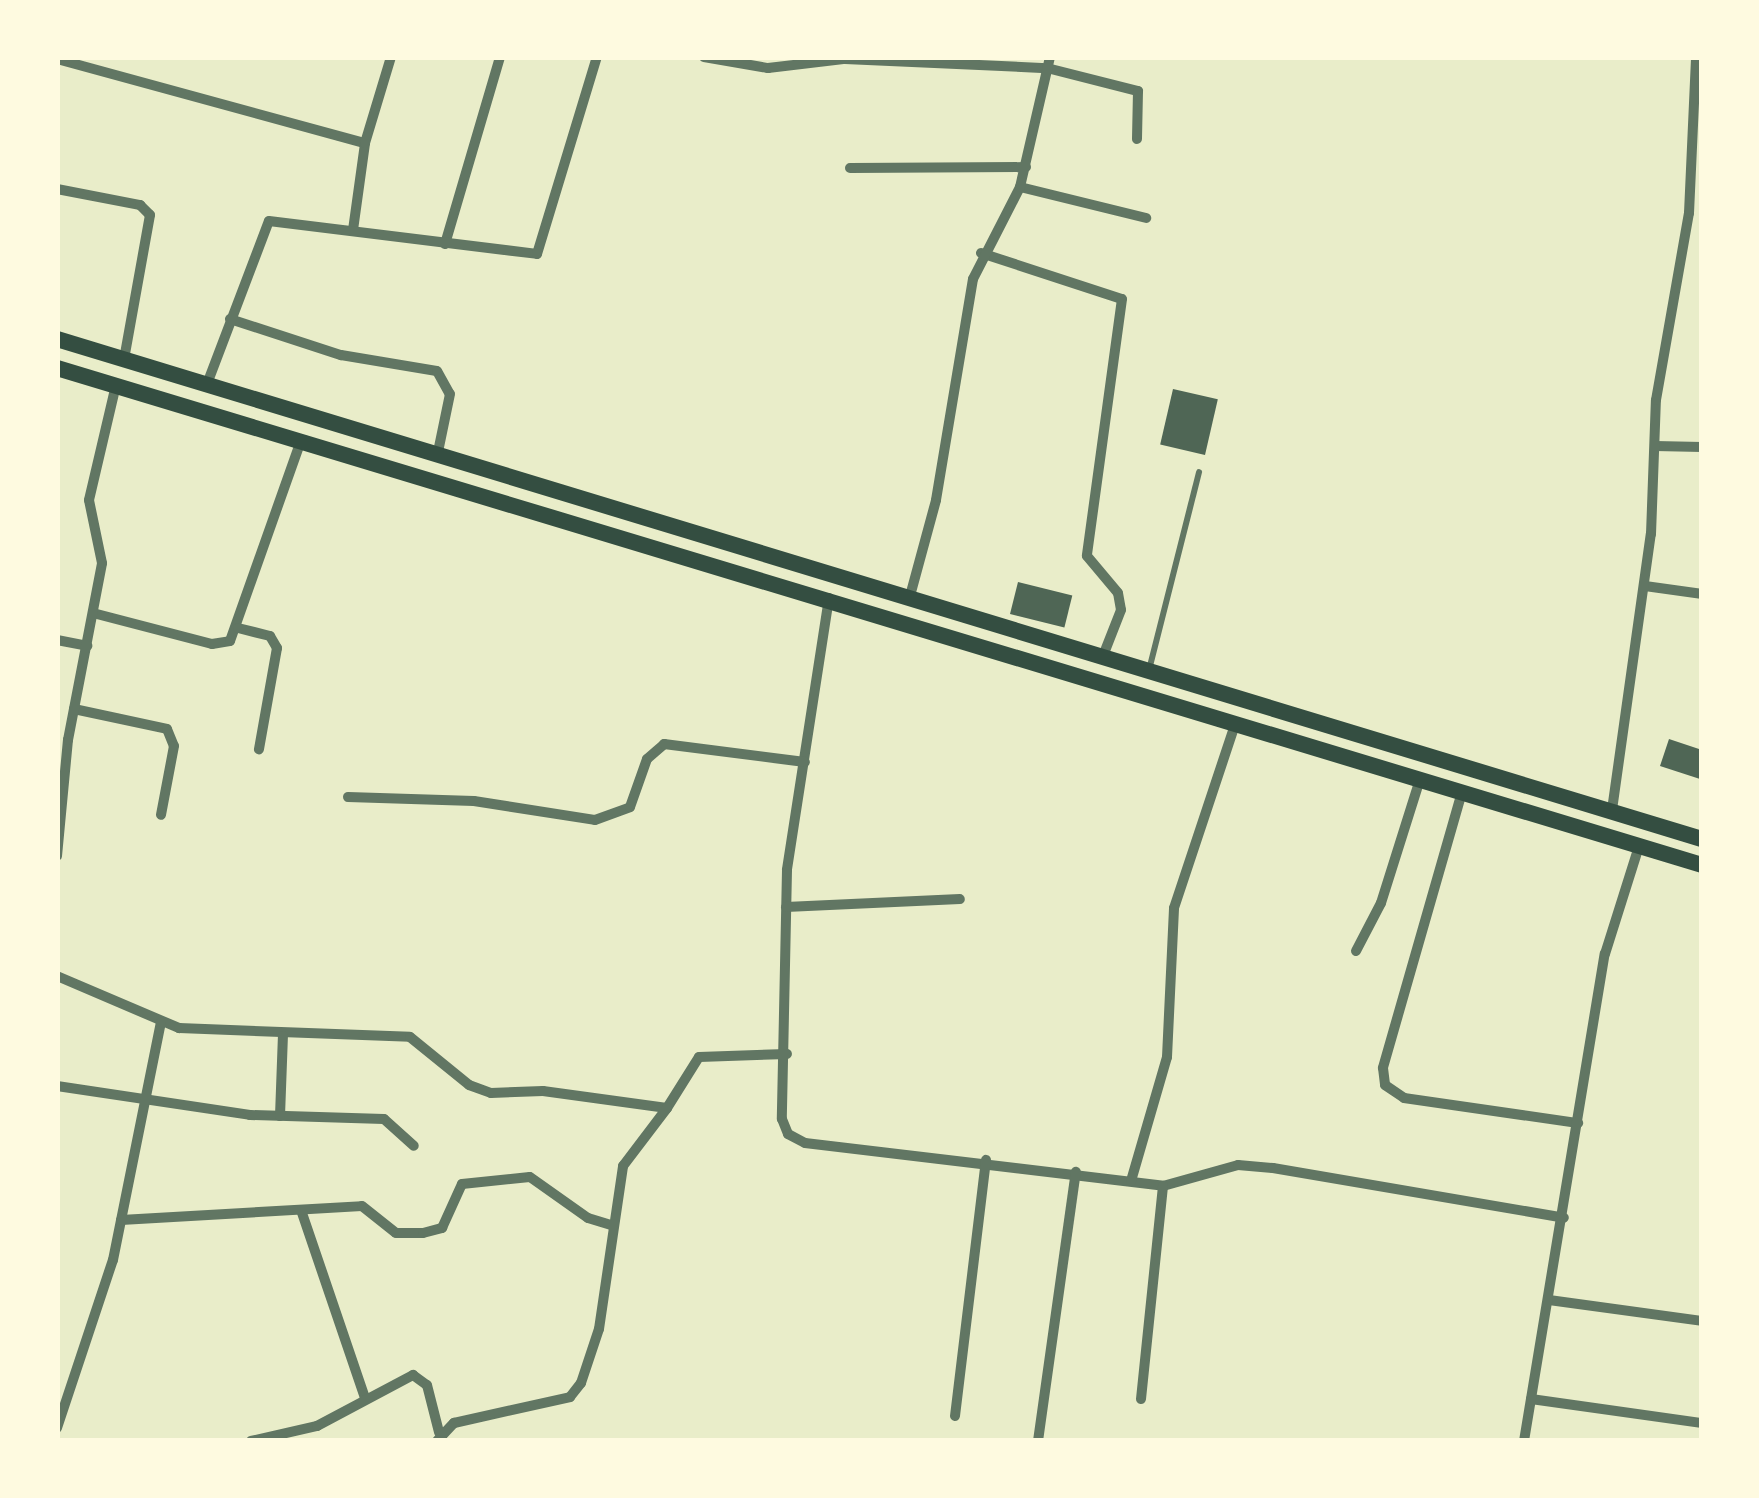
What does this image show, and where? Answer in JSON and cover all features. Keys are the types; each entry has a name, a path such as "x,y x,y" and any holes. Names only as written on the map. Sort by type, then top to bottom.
{"main road":[{"path":"57,340 1702,839"},
{"path":"57,368 830,596 1702,865"}],"street":[{"path":"353,230 365,143 391,57"},
{"path":"445,244 500,57"},
{"path":"207,384 268,221 537,254 597,57"},
{"path":"704,57 767,68 845,59 1049,63 1138,92 1137,140"},
{"path":"1612,811 1645,586 1662,352 1690,213 1696,57"},
{"path":"57,59 365,143"},
{"path":"910,596 981,253 1020,187 1049,63"},
{"path":"850,168 1026,167"},
{"path":"1020,187 1146,218"},
{"path":"57,189 140,205 150,215 124,359"},
{"path":"981,253 1122,299 1088,556 1118,592 1121,610 1103,656"},
{"path":"230,319 341,355 437,371 450,394 438,452"},
{"path":"57,856 74,709 102,562 89,500 116,385"},
{"path":"93,613 212,644 230,641 301,438"},
{"path":"1655,446 1702,447"},
{"path":"1645,586 1702,594"},
{"path":"830,596 786,907 788,1134 805,1143 986,1160 1163,1186 1238,1165 1564,1218"},
{"path":"238,628 270,636 277,648 259,749"},
{"path":"57,640 87,646"},
{"path":"74,709 166,729 174,746 161,815"},
{"path":"1131,1181 1167,1057 1174,908 1236,722"},
{"path":"348,797 474,801 595,820 631,807 647,759 664,744 805,762"},
{"path":"1356,951 1381,903 1420,779"},
{"path":"1462,792 1383,1067 1385,1085 1404,1098 1578,1123"},
{"path":"1524,1441 1606,954 1639,846"},
{"path":"786,907 960,899"},
{"path":"57,976 161,1023 284,1036 410,1037 469,1085 491,1093 543,1090 667,1108"},
{"path":"57,1428 121,1220 140,1097 161,1023"},
{"path":"280,1116 284,1036"},
{"path":"251,1441 317,1426 396,1380 423,1378 438,1437 570,1397 599,1329 623,1166 699,1057 787,1054"},
{"path":"57,1086 280,1116 384,1119 413,1146"},
{"path":"955,1416 986,1160"},
{"path":"1038,1441 1076,1172"},
{"path":"121,1220 362,1206 396,1233 423,1233 442,1228 462,1184 530,1177 611,1225"},
{"path":"1141,1399 1163,1186"},
{"path":"301,1210 365,1398"},
{"path":"1549,1300 1702,1321"},
{"path":"1531,1399 1702,1424"}],"lane":[{"path":"1149,670 1199,472"}],"building":[{"path":"1173,389 1218,399 1205,455 1160,445"},
{"path":"1018,582 1072,596 1064,628 1010,614"},
{"path":"1669,739 1702,750 1700,779 1660,766"}]}
